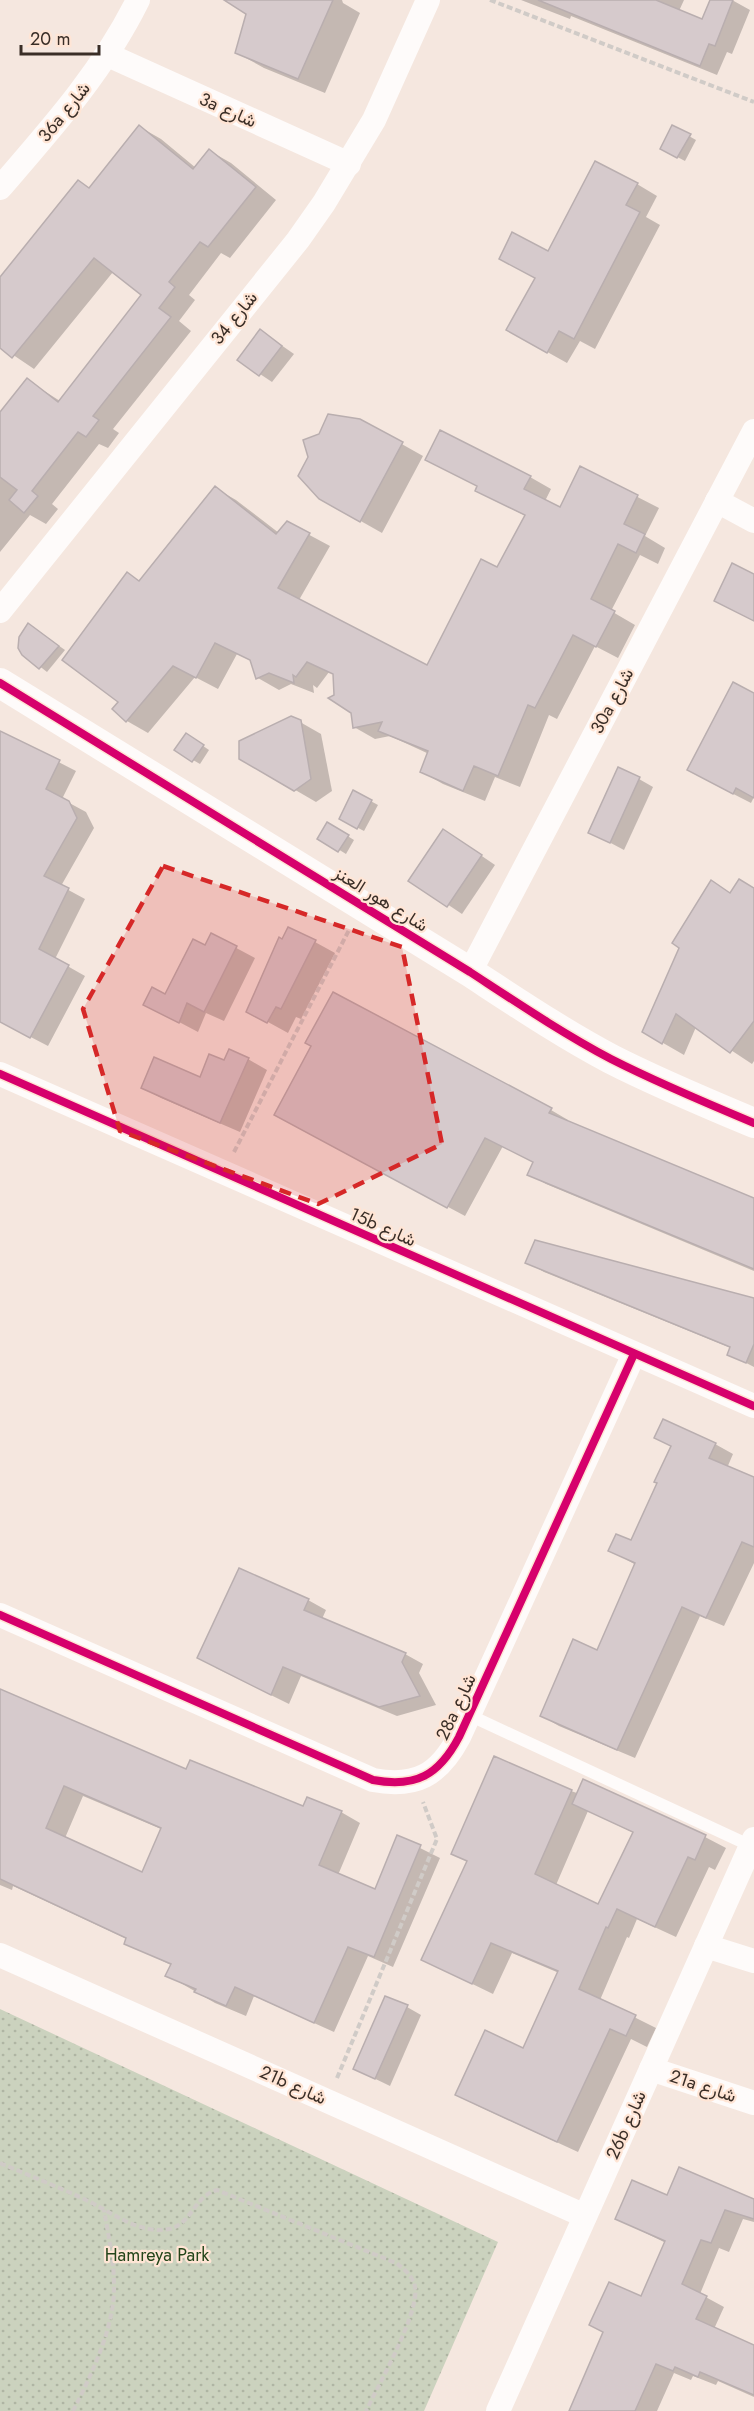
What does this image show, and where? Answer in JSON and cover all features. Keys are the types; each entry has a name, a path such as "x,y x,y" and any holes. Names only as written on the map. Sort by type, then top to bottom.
{"street":[{"name":"36a شارع","path":"0,188 68,108 108,55 138,0"},
{"name":"شارع 34","path":"0,611 298,240 349,164 374,120 428,0"},
{"name":"3a شارع","path":"108,55 349,164"},
{"name":"30a شارع","path":"470,972 754,431"},
{"path":"717,501 754,520"},
{"name":"شارع هور العنز","path":"0,683 470,972 538,1017 610,1058 684,1094 754,1123"},
{"name":"15b شارع","path":"0,1074 754,1407"},
{"name":"28a شارع","path":"415,1781 434,1771 449,1756 634,1354"},
{"path":"0,1614 373,1780 394,1784 415,1781"},
{"name":"26b شارع","path":"498,2411 752,1843"},
{"path":"706,1946 754,1960"},
{"name":"21b شارع","path":"0,1954 585,2216"},
{"name":"21a شارع","path":"651,2069 754,2103"}],"lane":[{"path":"469,1715 752,1843"}],"path":[{"path":"490,0 754,102"},
{"path":"223,1173 362,905"},
{"path":"327,2100 437,1839 415,1781"},
{"path":"0,2163 87,2200 143,2228 168,2229 179,2225 206,2193 217,2190 396,2263 408,2272 416,2288 413,2305 408,2322 366,2411"},
{"path":"73,2411 101,2350 114,2285 104,2210"}],"highlighted area":[{"path":"163,866 402,947 442,1144 318,1204 120,1131 83,1009"}],"green space":[{"name":"Hamreya Park","path":"0,2009 498,2242 424,2411 0,2411"}],"building":[{"path":"224,0 333,0 298,79 235,53 246,14"},
{"path":"538,0 656,0 702,19 710,0 733,0 715,46 709,44 700,66"},
{"path":"139,125 193,169 209,149 256,187 208,247 200,242 169,282 175,287 159,308 171,317 93,416 99,420 86,437 78,432 32,491 38,496 24,513 9,500 17,490 0,477 0,412 27,378 58,402 141,295 94,258 12,358 0,348 0,277 78,180 89,188"},
{"path":"672,125 691,134 677,158 660,149"},
{"path":"595,161 638,183 626,205 640,212 574,339 559,331 547,353 506,330 535,278 499,259 512,232 548,251"},
{"path":"260,329 282,346 259,376 237,360"},
{"path":"328,414 360,419 403,442 360,522 319,499 298,476 308,457 303,440 319,434"},
{"path":"440,430 531,476 524,489 560,507 580,466 638,495 624,524 645,534 636,553 618,544 591,599 615,611 596,647 573,635 535,708 528,705 498,776 474,766 463,791 420,772 428,751 378,731 382,722 353,728 351,713 328,698 334,695 333,674 307,662 296,677 293,675 294,683 269,673 256,679 250,660 215,643 196,678 173,666 126,722 112,709 118,702 62,660 127,572 139,581 215,486 276,534 287,521 310,533 278,588 427,665 481,559 497,567 525,515 475,491 477,486 425,460"},
{"path":"732,563 754,574 754,621 714,601"},
{"path":"28,623 59,646 39,669 22,655 18,648 19,637"},
{"path":"733,682 754,693 754,798 736,788 733,794 687,770"},
{"path":"291,716 301,720 311,779 294,791 239,759 239,741"},
{"path":"0,731 60,760 46,789 69,801 77,818 44,876 69,888 39,949 69,965 30,1038 0,1022"},
{"path":"186,733 204,745 192,762 174,750"},
{"path":"618,767 640,777 610,843 588,833"},
{"path":"353,790 372,800 357,829 339,819"},
{"path":"327,822 349,835 338,852 317,839"},
{"path":"443,829 482,855 447,907 408,881"},
{"path":"739,879 754,888 754,1021 730,1053 676,1014 662,1044 642,1032 679,948 672,943 711,880 730,893"},
{"path":"288,927 316,940 281,1009 276,1007 267,1023 246,1012 279,937 282,939"},
{"path":"211,933 237,946 204,1012 187,1003 179,1023 143,1005 152,987 165,994 193,939 205,945"},
{"path":"333,992 552,1108 549,1113 754,1198 754,1269 527,1175 533,1162 485,1138 447,1208 274,1115 311,1046 305,1043"},
{"path":"229,1049 249,1058 220,1123 141,1088 154,1057 200,1077 209,1054 224,1060"},
{"path":"535,1240 754,1298 754,1344 746,1363 727,1355 730,1347 525,1263"},
{"path":"663,1419 716,1443 709,1458 754,1477 754,1547 742,1542 706,1618 682,1607 617,1750 540,1716 573,1639 597,1650 635,1563 608,1551 616,1534 631,1540 657,1483 654,1482 671,1446 654,1438"},
{"path":"239,1568 309,1599 304,1610 406,1653 402,1662 420,1696 379,1707 283,1667 271,1695 197,1658"},
{"path":"0,1689 186,1769 190,1760 303,1806 307,1797 342,1811 319,1865 375,1889 397,1835 421,1845 374,1957 348,1947 314,2023 235,1987 226,2006 194,1992 196,1989 165,1976 171,1964 124,1944 126,1938 0,1879","holes":["64,1786 161,1828 142,1872 46,1828"]},
{"path":"494,1756 572,1790 535,1874 598,1904 633,1832 572,1804 583,1779 706,1835 695,1860 688,1857 655,1927 617,1909 608,1928 606,1927 579,1989 636,2015 626,2036 610,2029 557,2142 455,2095 485,2030 523,2048 558,1971 491,1943 472,1984 421,1960 467,1861 451,1854"},
{"path":"385,1996 408,2005 375,2079 353,2069"},
{"path":"679,2167 754,2199 754,2219 725,2210 711,2243 701,2240 682,2284 707,2296 696,2319 754,2345 754,2395 700,2372 698,2377 675,2367 673,2371 656,2364 635,2411 569,2411 603,2332 589,2325 609,2282 641,2296 665,2241 615,2219 632,2180 667,2195"}],"cycle path":[{"path":"0,683 575,1039 646,1076 754,1123"},
{"path":"0,1074 754,1406"},
{"path":"0,1615 373,1780 402,1782 425,1776 443,1761 459,1737 634,1354"}]}
